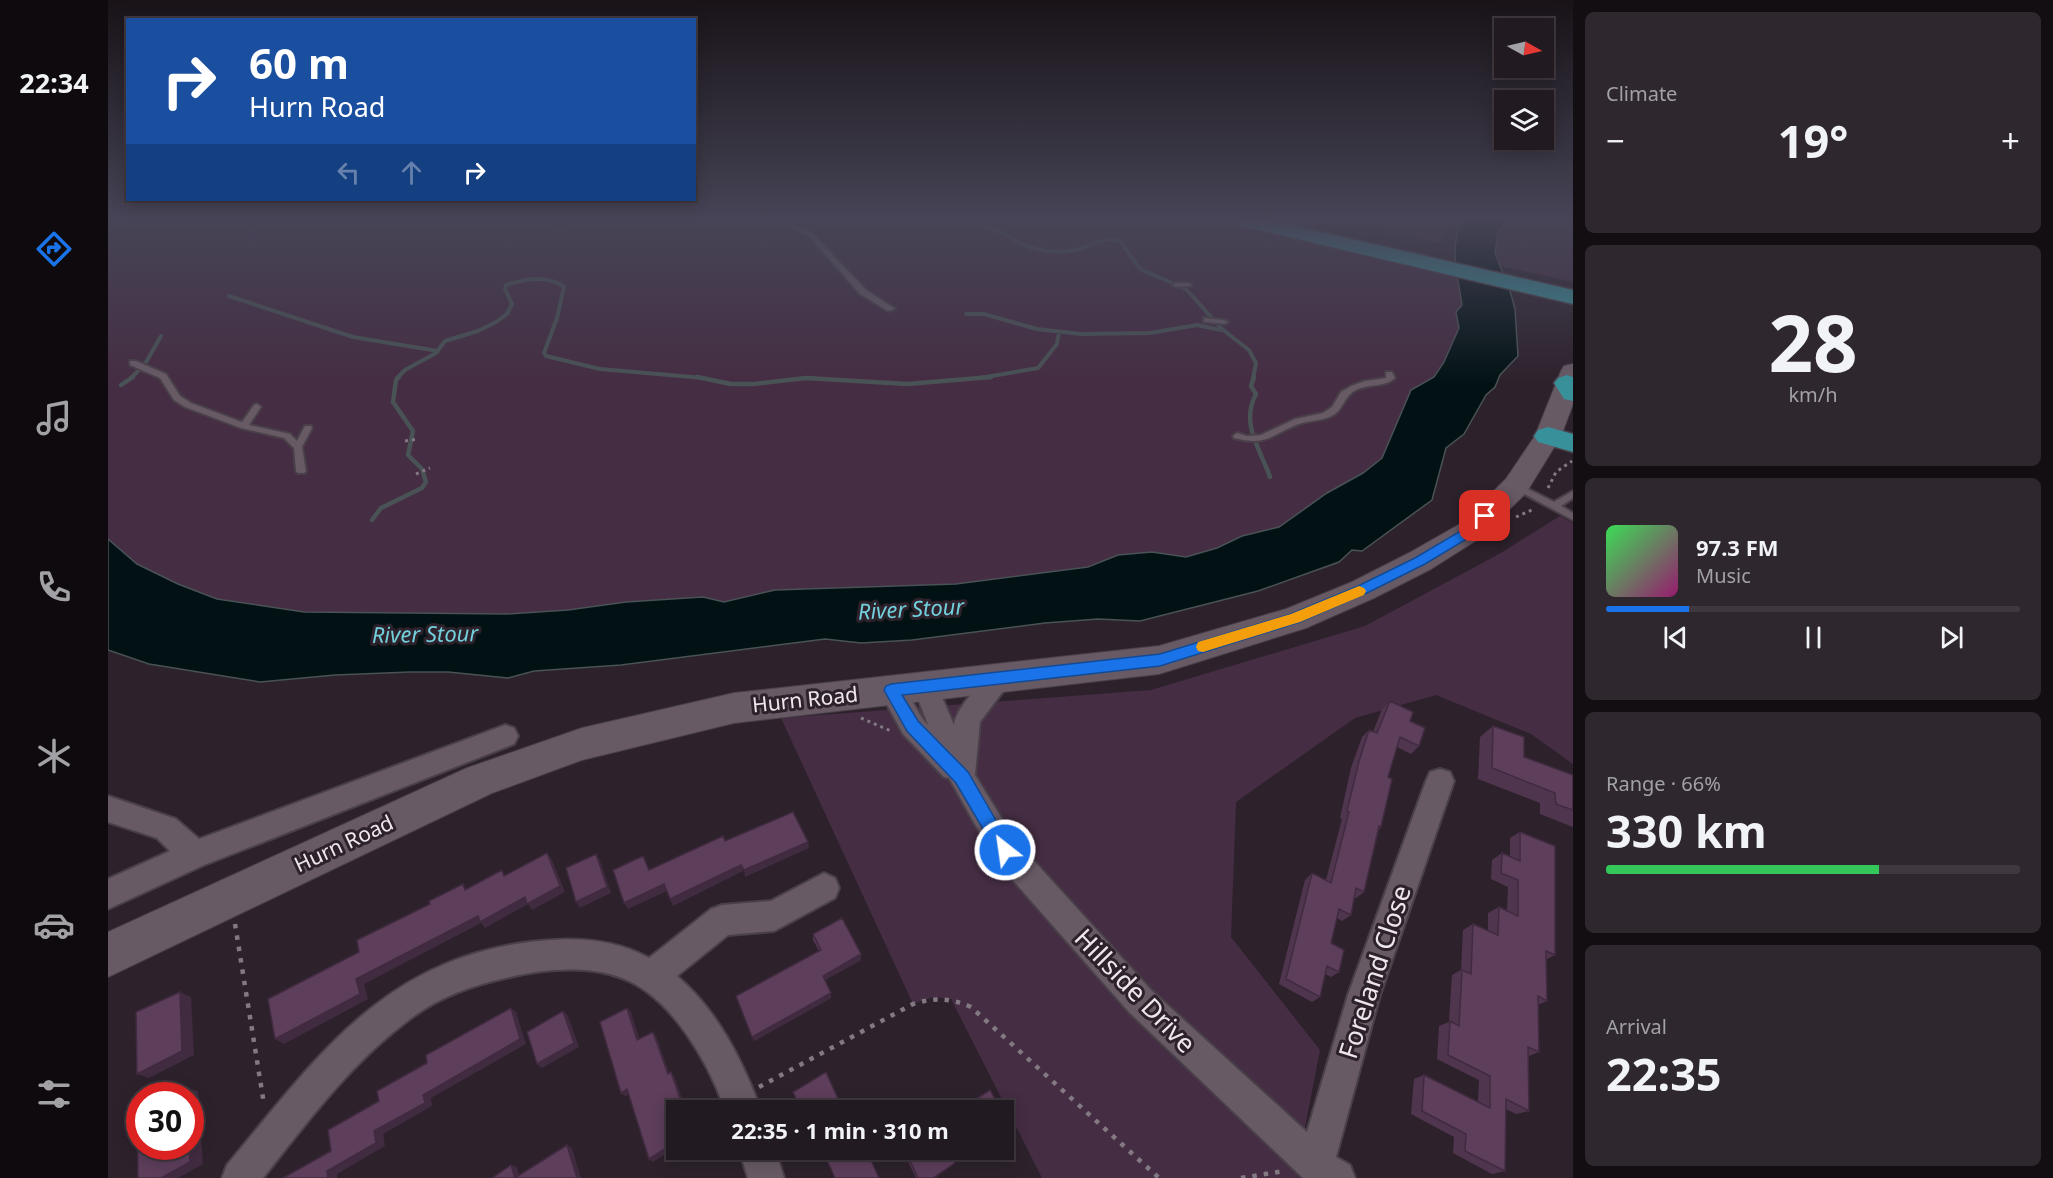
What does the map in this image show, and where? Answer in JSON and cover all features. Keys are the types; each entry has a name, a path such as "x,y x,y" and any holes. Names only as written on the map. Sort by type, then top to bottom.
{"highway":[{"path":"1493,274 1563,290"}],"main road":[{"name":"Hurn Road","path":"108,955 480,780 582,744 734,708 1160,660 1295,619 1363,590 1420,561 1470,531 1516,486 1562,432 1571,382"}],"street":[{"path":"962,778 967,719 1001,678"},
{"name":"Hillside Drive","path":"909,689 912,726 962,778"},
{"name":"Hillside Drive","path":"909,689 1005,850 1140,1001 1326,1172"},
{"path":"108,894 195,854 505,736"},
{"name":"Foreland Close","path":"1326,1172 1364,994 1440,781"},
{"path":"108,809 165,828 195,854"},
{"path":"652,976 722,920 774,916 824,888"},
{"path":"240,1178 333,1064 359,1039 402,1005 452,977 505,960 535,955 606,958 631,965 652,976 701,1026 724,1063 739,1100"},
{"path":"760,1160 766,1178"}],"lane":[{"path":"847,274 863,292 891,309"},
{"path":"1176,285 1188,285"},
{"path":"1207,320 1224,322"},
{"path":"135,364 150,368 163,376 177,398 244,426 287,436 298,447"},
{"path":"1237,436 1252,439 1274,435 1294,423 1332,412 1350,390 1359,385 1388,380 1391,378 1389,374"},
{"path":"244,426 256,407"},
{"path":"301,471 298,447 308,429"},
{"path":"1516,486 1573,516"},
{"path":"1555,506 1573,494"}],"path":[{"path":"405,441 419,439"},
{"path":"416,474 430,468"},
{"path":"852,714 891,731 912,726"},
{"path":"234,914 270,1139"},
{"path":"748,1100 913,1004 933,997 951,998 971,1007 1159,1178"},
{"path":"1241,1178 1326,1172"}],"shaded area":[{"path":"108,274 1443,274 1456,277 1462,305 1456,312 1459,327 1444,362 1434,378 1411,391 1382,457 1363,473 1327,493 1279,527 1242,536 1217,548 1186,557 1152,552 1118,555 1088,567 956,584 775,590 724,602 703,597 507,614 304,612 217,599 178,584 137,564 108,539"},
{"path":"1536,274 1573,274 1573,282"},
{"path":"1560,516 1573,523 1573,764 1531,734 1436,695 1355,718 1236,802 1231,937 1320,1050 1297,1168 1313,1178 1042,1178 1014,1123 1014,1100 1002,1100 951,999 933,997 913,1004 781,718 1151,690 1365,626 1499,554"}],"water":[{"name":"River Stour","path":"1457,274 1503,274 1515,309 1518,356 1500,375 1495,387 1486,395 1464,434 1446,448 1432,500 1362,551 1352,550 1339,562 1258,591 1140,621 1098,619 1045,623 912,640 861,643 825,639 621,665 534,671 508,678 448,672 410,672 335,675 260,682 149,664 108,650 108,539 137,564 178,584 217,599 304,612 507,614 703,597 724,602 775,590 956,584 1088,567 1118,555 1152,552 1186,557 1217,548 1242,536 1279,527 1327,493 1363,473 1382,458 1411,390 1434,377 1444,362 1459,328 1456,312 1462,305"}],"building":[{"path":"1390,701 1413,712 1410,721 1425,728 1419,746 1400,737 1388,777 1392,779 1364,892 1356,888 1351,915 1339,909 1331,943 1344,950 1339,972 1327,966 1320,997 1286,979 1312,873 1331,883 1359,761 1369,730 1377,733"},
{"path":"1493,726 1524,737 1524,757 1573,775 1573,810 1556,804 1555,793 1492,768"},
{"path":"793,812 808,842 744,870 741,865 670,899 664,884 624,903 613,870 643,856 649,870 723,836 725,841"},
{"path":"1520,832 1555,846 1555,955 1546,951 1547,1001 1538,996 1539,1052 1528,1047 1529,1111 1506,1099 1505,1171 1465,1151 1466,1134 1422,1111 1424,1075 1490,1108 1490,1076 1448,1055 1450,1021 1459,1026 1462,970 1471,974 1473,924 1498,935 1499,907 1518,916 1518,880 1501,873 1502,853 1520,861"},
{"path":"547,853 560,886 527,904 525,897 480,922 478,916 356,979 360,994 275,1039 268,999 359,952 357,940 430,904 429,901 463,884 465,890 502,870 504,876"},
{"path":"596,854 607,887 576,902 566,868"},
{"path":"842,918 861,954 823,976 831,993 752,1037 736,996 821,950 813,934"},
{"path":"180,992 182,1051 137,1074 136,1012"},
{"path":"511,1008 520,1039 423,1095 425,1103 374,1131 376,1143 327,1171 328,1178 283,1178 331,1151 328,1130 379,1101 377,1091 427,1063 426,1055"},
{"path":"627,1008 637,1040 653,1032 668,1074 671,1072 681,1100 666,1100 666,1148 649,1159 627,1089 621,1093 600,1022"},
{"path":"563,1011 574,1043 537,1064 527,1032"},
{"path":"826,1072 839,1100 797,1100 793,1092"},
{"path":"990,1090 996,1100 974,1100"},
{"path":"567,1145 577,1178 515,1178"},
{"path":"138,1160 190,1160 161,1178 138,1178"},
{"path":"827,1160 871,1160 879,1178 835,1178"},
{"path":"910,1160 954,1160 955,1163 933,1178 918,1178"},
{"path":"511,1165 515,1178 492,1178"}],"waterway":[{"path":"1151,274 1186,289 1222,329 1249,350 1256,363 1253,378"},
{"path":"438,351 445,341 478,331 507,314 512,304 505,289 506,285 543,279 551,280 564,287 557,318 544,353 546,356 600,369 700,378"},
{"path":"229,296 353,337 438,351"},
{"path":"966,314 984,314 1037,329 1081,334 1150,333 1197,325 1221,330"},
{"path":"981,378 1038,368 1057,344 1059,332"},
{"path":"131,378 145,364 161,336"},
{"path":"397,378 405,370 438,351"},
{"path":"121,385 133,377"},
{"path":"372,520 381,508 422,488 426,482 422,469 408,455 413,431 393,402 396,380 399,377"},
{"path":"981,378 991,377"},
{"path":"1254,377 1251,386 1256,394 1250,416 1251,426 1270,477"},
{"path":"700,378 731,384 754,384 806,378"},
{"path":"806,378 814,378"},
{"path":"806,378 907,384 981,378"}],"slow traffic":[{"path":"1203,647 1295,619 1359,591"}],"route":[{"path":"1005,850 962,778 912,726 891,690 926,688 1160,660 1295,619 1363,590 1420,561 1470,531 1485,516"}]}
